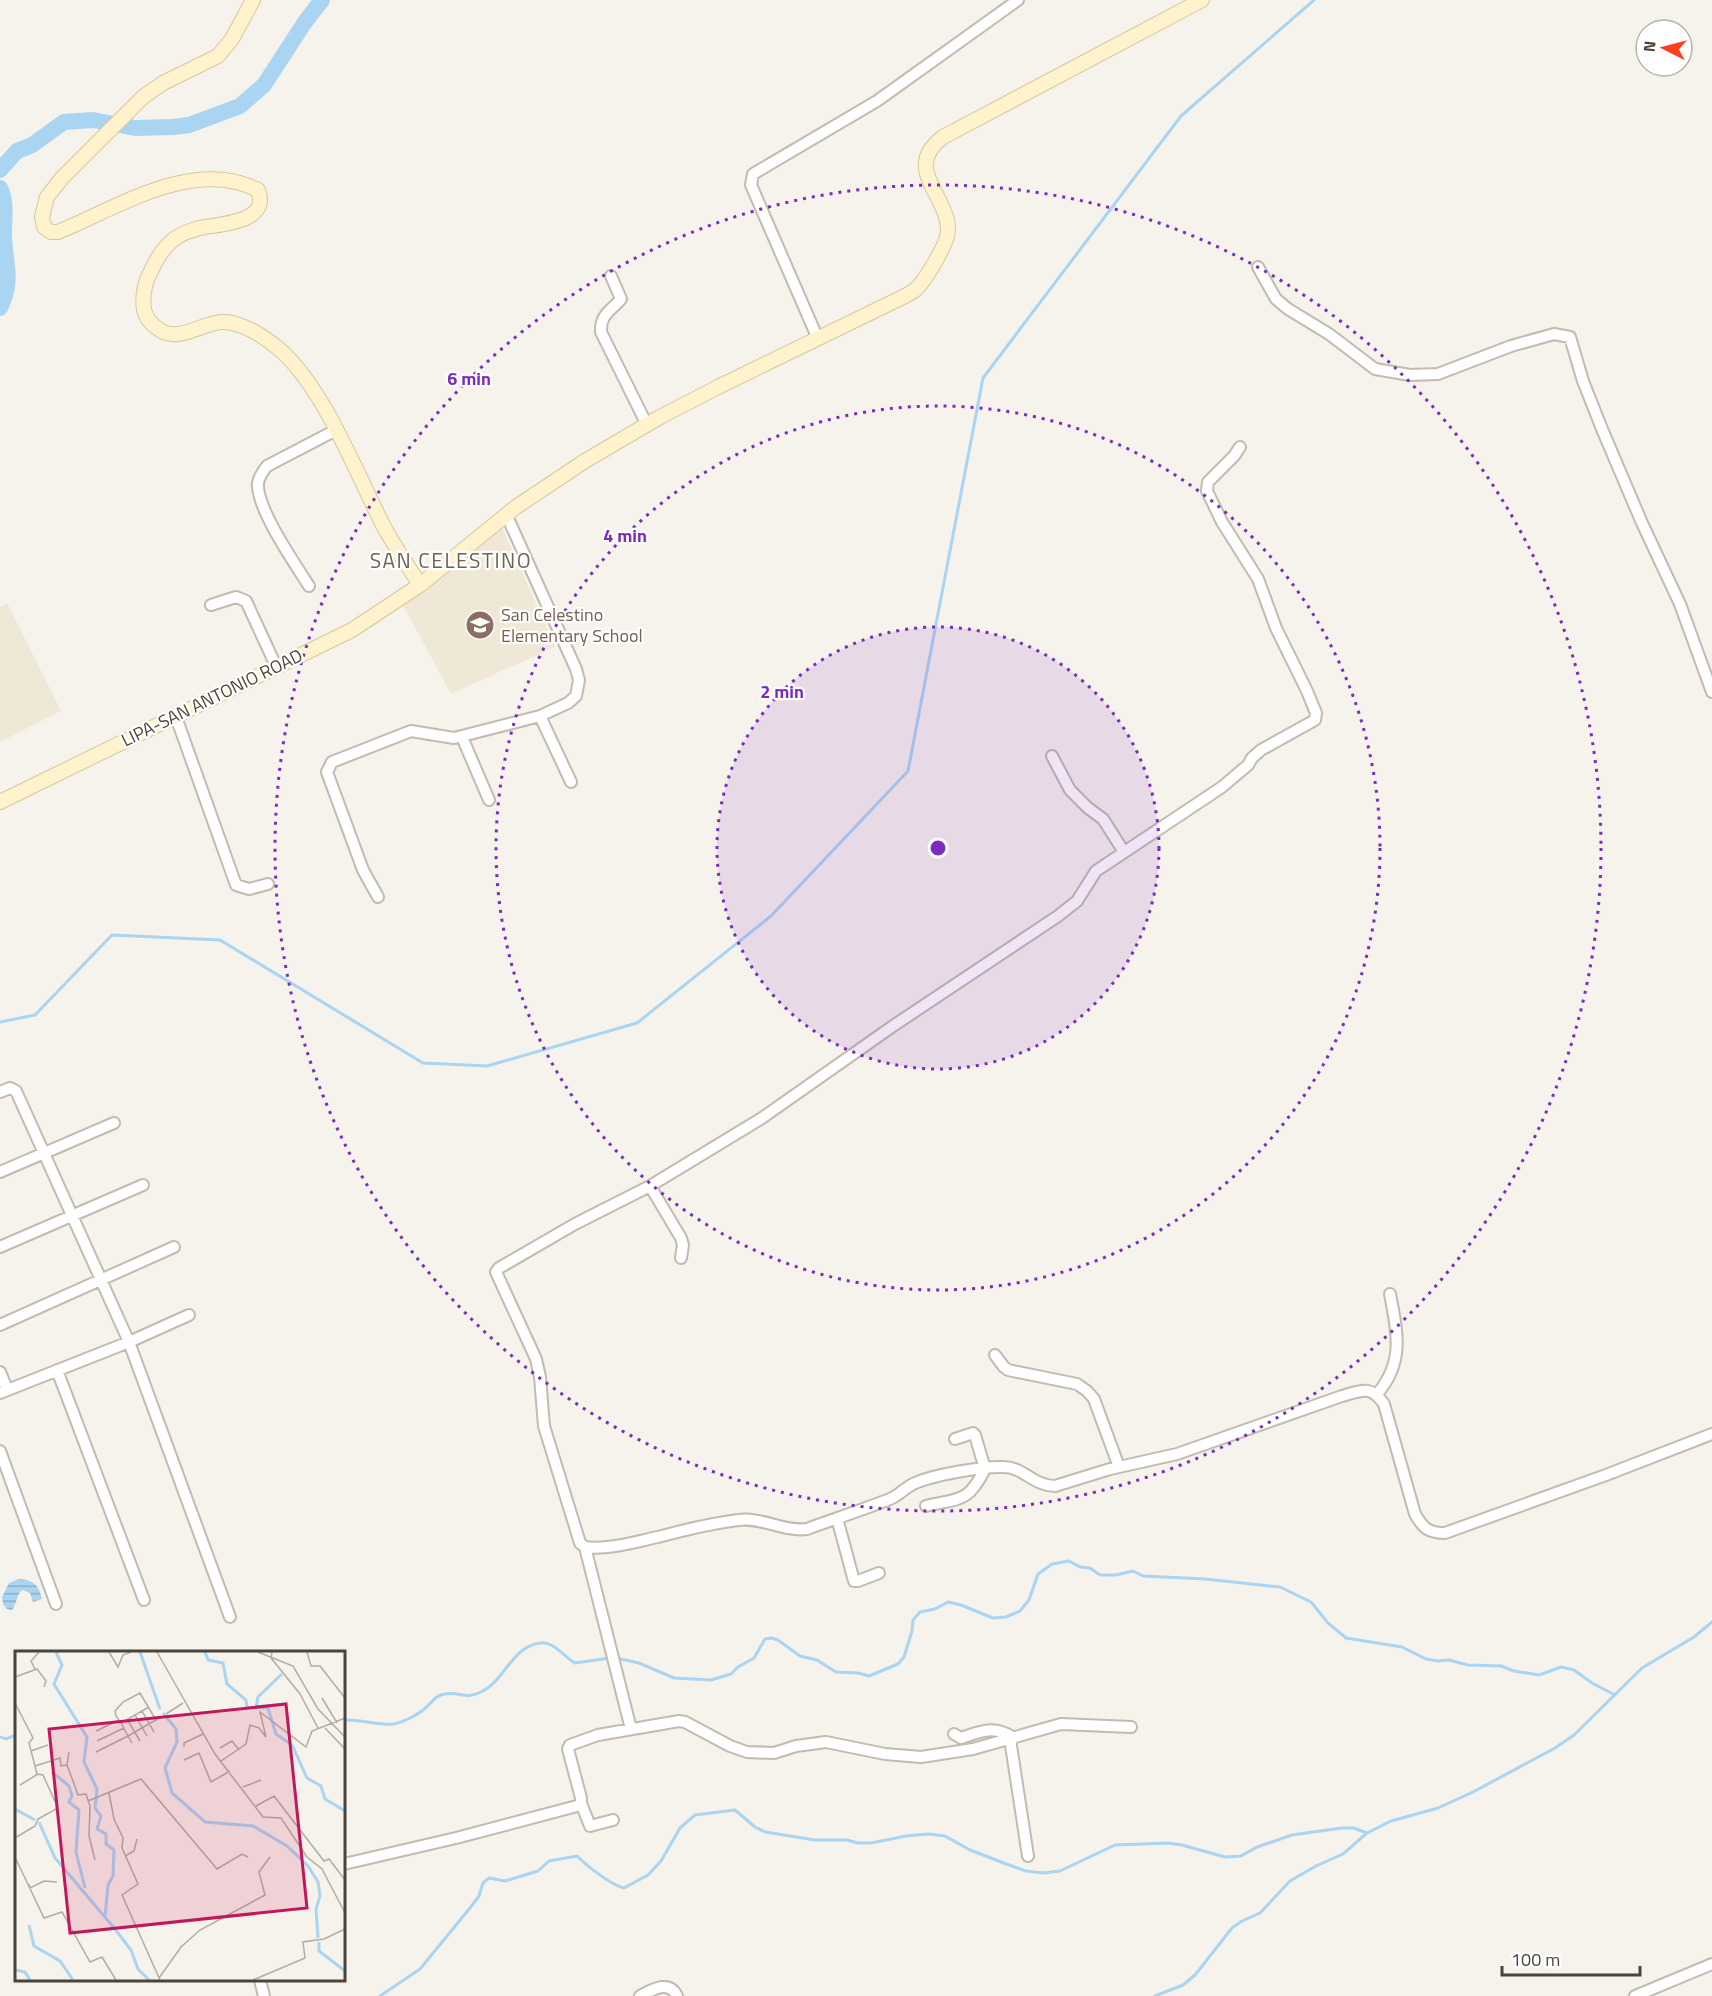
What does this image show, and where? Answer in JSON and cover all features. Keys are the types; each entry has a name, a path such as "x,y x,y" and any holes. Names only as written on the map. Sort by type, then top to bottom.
{"main road":[{"path":"253,0 232,39 218,56 164,83 143,97 62,178 47,197 42,218 44,227 51,232 58,232 143,194 177,183 217,180 234,182 258,190 259,204 251,215 239,222 200,228 171,240 154,263 147,279 143,295 145,313 157,329 171,335 222,322 236,324 250,329 277,347 298,367 336,430 385,529 420,585"},
{"name":"LIPA-SAN ANTONIO ROAD","path":"0,802 352,630 420,585 506,514 585,461 720,386 916,289 942,247 948,230 946,217 927,177 925,165 933,144 1202,0"}],"street":[{"path":"818,339 751,185 753,174 877,101 1018,0"},
{"path":"1258,267 1276,299 1329,334 1375,369 1410,375 1438,374 1511,346 1554,334 1570,337 1602,429 1680,604 1712,692"},
{"path":"611,276 621,299 603,315 601,332 647,425"},
{"path":"309,585 270,523 259,496 258,483 261,473 267,466 336,430"},
{"path":"631,1729 585,1547 580,1543 544,1426 540,1377 536,1359 496,1272 499,1268 575,1224 650,1186 762,1118 893,1026 1058,916 1077,901 1096,871 1222,787 1248,765 1261,750 1315,720 1316,713 1267,609 1258,579 1226,530 1207,491 1208,482 1227,464 1240,447"},
{"path":"378,897 363,870 327,772 328,766 332,762 411,731 447,738 462,737 540,716 568,703 576,696 579,680 572,659 506,514"},
{"path":"211,605 236,597 246,601 276,666"},
{"path":"540,716 571,782"},
{"path":"176,717 237,885 249,889 268,884"},
{"path":"462,737 489,800"},
{"path":"1052,756 1070,790 1103,819 1124,852"},
{"path":"0,1092 10,1088 16,1091 129,1342 230,1617"},
{"path":"0,1173 114,1124"},
{"path":"0,1247 143,1185"},
{"path":"650,1186 681,1238 683,1245 681,1258"},
{"path":"0,1325 174,1247"},
{"path":"1377,1394 1392,1373 1397,1347 1390,1294"},
{"path":"0,1372 4,1391 129,1342 189,1315"},
{"path":"995,1355 1008,1370 1077,1384 1086,1390 1094,1399 1119,1467"},
{"path":"57,1370 144,1600"},
{"path":"585,1547 625,1545 680,1531 741,1520 798,1530 893,1498 914,1484 940,1476 985,1469 1005,1467 1017,1470 1036,1482 1055,1486 1119,1467 1177,1454 1366,1390 1377,1394 1384,1404 1415,1514 1423,1527 1433,1533 1445,1533 1712,1434"},
{"path":"926,1506 962,1498 969,1494 985,1469 975,1435 955,1439"},
{"path":"0,1451 56,1604"},
{"path":"837,1518 854,1581 879,1573"},
{"path":"613,1820 590,1826 580,1803 580,1792 568,1746 598,1735 673,1721 685,1722 730,1746 761,1754 826,1742 885,1754 921,1757 973,1749 1061,1724 1131,1727"},
{"path":"954,1734 961,1738 984,1730 996,1729 1012,1738"},
{"path":"1012,1738 1028,1856"},
{"path":"345,1864 456,1839 577,1806 580,1803"},
{"path":"1635,1996 1712,1964"},
{"path":"260,1981 264,1996"},
{"path":"640,1996 658,1987 668,1986 676,1992 677,1996"}],"shaded area":[{"name":"San Celestino Elementary School","path":"501,525 555,647 451,694 402,603"},
{"path":"7,603 61,711 0,742 0,607"}],"water":[{"path":"19,1579 35,1584 42,1599 33,1602 30,1593 22,1590 12,1610 7,1609 2,1597 9,1583"}],"waterway":[{"path":"0,170 17,151 32,145 64,122 93,120 135,128 173,127 189,125 240,106 264,85 322,0"},
{"path":"0,1022 35,1015 112,935 220,940 423,1063 487,1066 637,1023 771,916 908,771 983,378 1181,116 1314,0"},
{"path":"0,188 5,207 4,239 8,274 8,282 0,308"},
{"path":"0,254 7,254"},
{"path":"616,1658 639,1663 674,1678 711,1680 731,1674 754,1658 765,1639 771,1638 778,1640 800,1656 817,1660 836,1672 869,1676 898,1664 904,1657 913,1620 920,1612 935,1609 948,1602 993,1618 1006,1617 1020,1611 1029,1600 1038,1574 1052,1564 1069,1561 1080,1567 1090,1568 1100,1575 1116,1575 1133,1571 1143,1576 1205,1579 1280,1587 1311,1602 1328,1623 1346,1638 1402,1647 1426,1659 1449,1660 1468,1665 1501,1666 1514,1671 1539,1675 1561,1667 1574,1670 1615,1695"},
{"path":"1155,1996 1183,1985 1195,1975 1232,1928 1260,1913 1290,1881 1343,1854 1367,1833 1391,1821 1438,1808 1555,1748 1574,1735 1642,1668 1694,1637 1712,1622"},
{"path":"345,1720 394,1724 417,1714 442,1695 450,1693 470,1695 481,1692 489,1687 522,1651 540,1643 550,1644 575,1663 610,1658"},
{"path":"0,1737 6,1739 15,1735"},
{"path":"380,1996 420,1969 470,1908 479,1896 483,1883 489,1878 505,1881 538,1871 549,1861 577,1856 606,1879 624,1888 648,1875 661,1861 680,1828 695,1815 735,1810 755,1827 765,1832 815,1840 871,1843 906,1836 928,1834 945,1836 970,1850 1009,1865 1026,1871 1043,1873 1060,1871 1115,1845 1168,1843 1225,1857 1241,1856 1257,1847 1292,1835 1342,1828 1354,1828 1367,1833"}],"place":[{"name":"San Celestino Elementary School","path":"480,625"}],"district":[{"name":"SAN CELESTINO","path":"451,561"}]}
